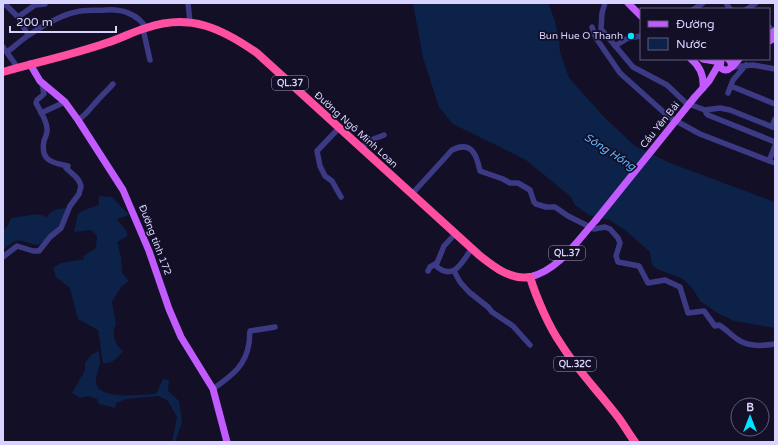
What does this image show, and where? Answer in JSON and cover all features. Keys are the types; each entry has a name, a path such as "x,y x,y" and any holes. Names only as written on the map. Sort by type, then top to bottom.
{"highway":[{"name":"Đường Ngô Minh Loan","path":"3,72 106,43 145,28 165,23 190,22 214,29 226,34 257,53 496,269 519,278 530,277"},
{"name":"QL.32C","path":"530,277 534,289 561,345 618,416 635,442"}],"main road":[{"path":"628,3 640,15"},
{"path":"692,60 702,72 703,88"},
{"path":"717,60 723,70 729,69"},
{"path":"708,81 717,60"},
{"path":"729,60 732,63 729,69"},
{"path":"708,81 729,69 738,60"},
{"name":"Đường tỉnh 172","path":"30,64 42,84 65,102 123,190 149,251 169,309 181,336 213,388 227,442"},
{"name":"QL.37","path":"703,88 708,81"},
{"name":"Cầu Yên Bái","path":"590,227 703,88"},
{"name":"QL.37","path":"530,277 539,275 558,262 590,227"}],"street":[{"path":"4,3 18,17 28,35"},
{"path":"101,10 102,3"},
{"path":"188,3 190,22"},
{"path":"605,3 602,13 601,29 633,67 667,85 686,103 705,110 720,108 730,110 774,127 775,119"},
{"path":"749,7 756,3"},
{"path":"18,17 35,6 45,4"},
{"path":"18,68 5,50 28,35 71,13 83,10 114,10 131,15 142,21 145,28 150,60"},
{"path":"592,27 596,38 620,73 669,117 700,134 772,162 775,146"},
{"path":"615,46 628,38 640,36"},
{"path":"728,93 733,80 746,66 752,62 775,69"},
{"path":"729,69 746,66"},
{"path":"3,257 17,246 33,251 39,251 61,228 70,206 79,194 81,186 76,177 67,167 50,162 46,159 44,146 47,129 36,103 37,100 44,94 42,84"},
{"path":"78,120 89,112 97,100 106,93 113,84"},
{"path":"731,86 775,104"},
{"path":"41,113 65,102"},
{"path":"705,110 708,115 775,142"},
{"path":"339,128 317,151 320,166 325,176 332,181 341,197"},
{"path":"361,147 371,140 384,135"},
{"path":"412,194 452,150 456,148 466,148 474,152 480,171 510,183 518,183 530,190 536,204 546,207 555,207 568,216 594,229 605,227 610,229 618,238 620,243 616,256 618,262 639,266 648,282 665,280 680,287 688,313 704,311 715,326 720,325 739,340 752,345 759,346 775,344"},
{"path":"428,271 430,267 435,265 444,246 456,233"},
{"path":"435,265 441,270 447,272 454,271 472,248"},
{"path":"454,271 460,282 469,292 492,312 513,326 530,345"},
{"path":"213,388 231,376 241,366 249,344 250,331 275,327"}],"water":[{"name":"Sông Hồng","path":"413,3 548,3 555,21 560,52 569,78 605,118 635,146 670,163 775,202 775,328 734,321 716,312 700,301 693,289 683,279 657,269 652,265 650,252 624,229 609,220 589,215 575,205 571,197 526,160 453,124 439,107 423,58"},
{"path":"99,196 112,197 129,215 117,219 127,232 127,236 117,242 121,257 122,273 129,281 121,287 112,302 116,324 114,335 118,346 123,351 110,363 103,363 98,330 78,319 70,288 56,277 53,268 61,263 84,259 83,256 96,248 97,236 91,230 74,232 78,214 84,210 99,205"},
{"path":"66,208 58,229 48,235 44,241 38,245 23,241 16,241 8,245 3,250 3,229 7,227 11,218 38,214 47,217 55,210"},
{"path":"99,351 100,363 96,382 99,388 104,392 122,395 156,394 163,379 169,380 168,391 179,401 182,422 175,442 172,442 177,417 168,401 159,396 126,399 116,403 115,408 99,404 97,399 88,396 80,398 72,393 85,370 85,363 91,355"}],"place":[{"name":"Bun Hue O Thanh","path":"631,36"}]}
